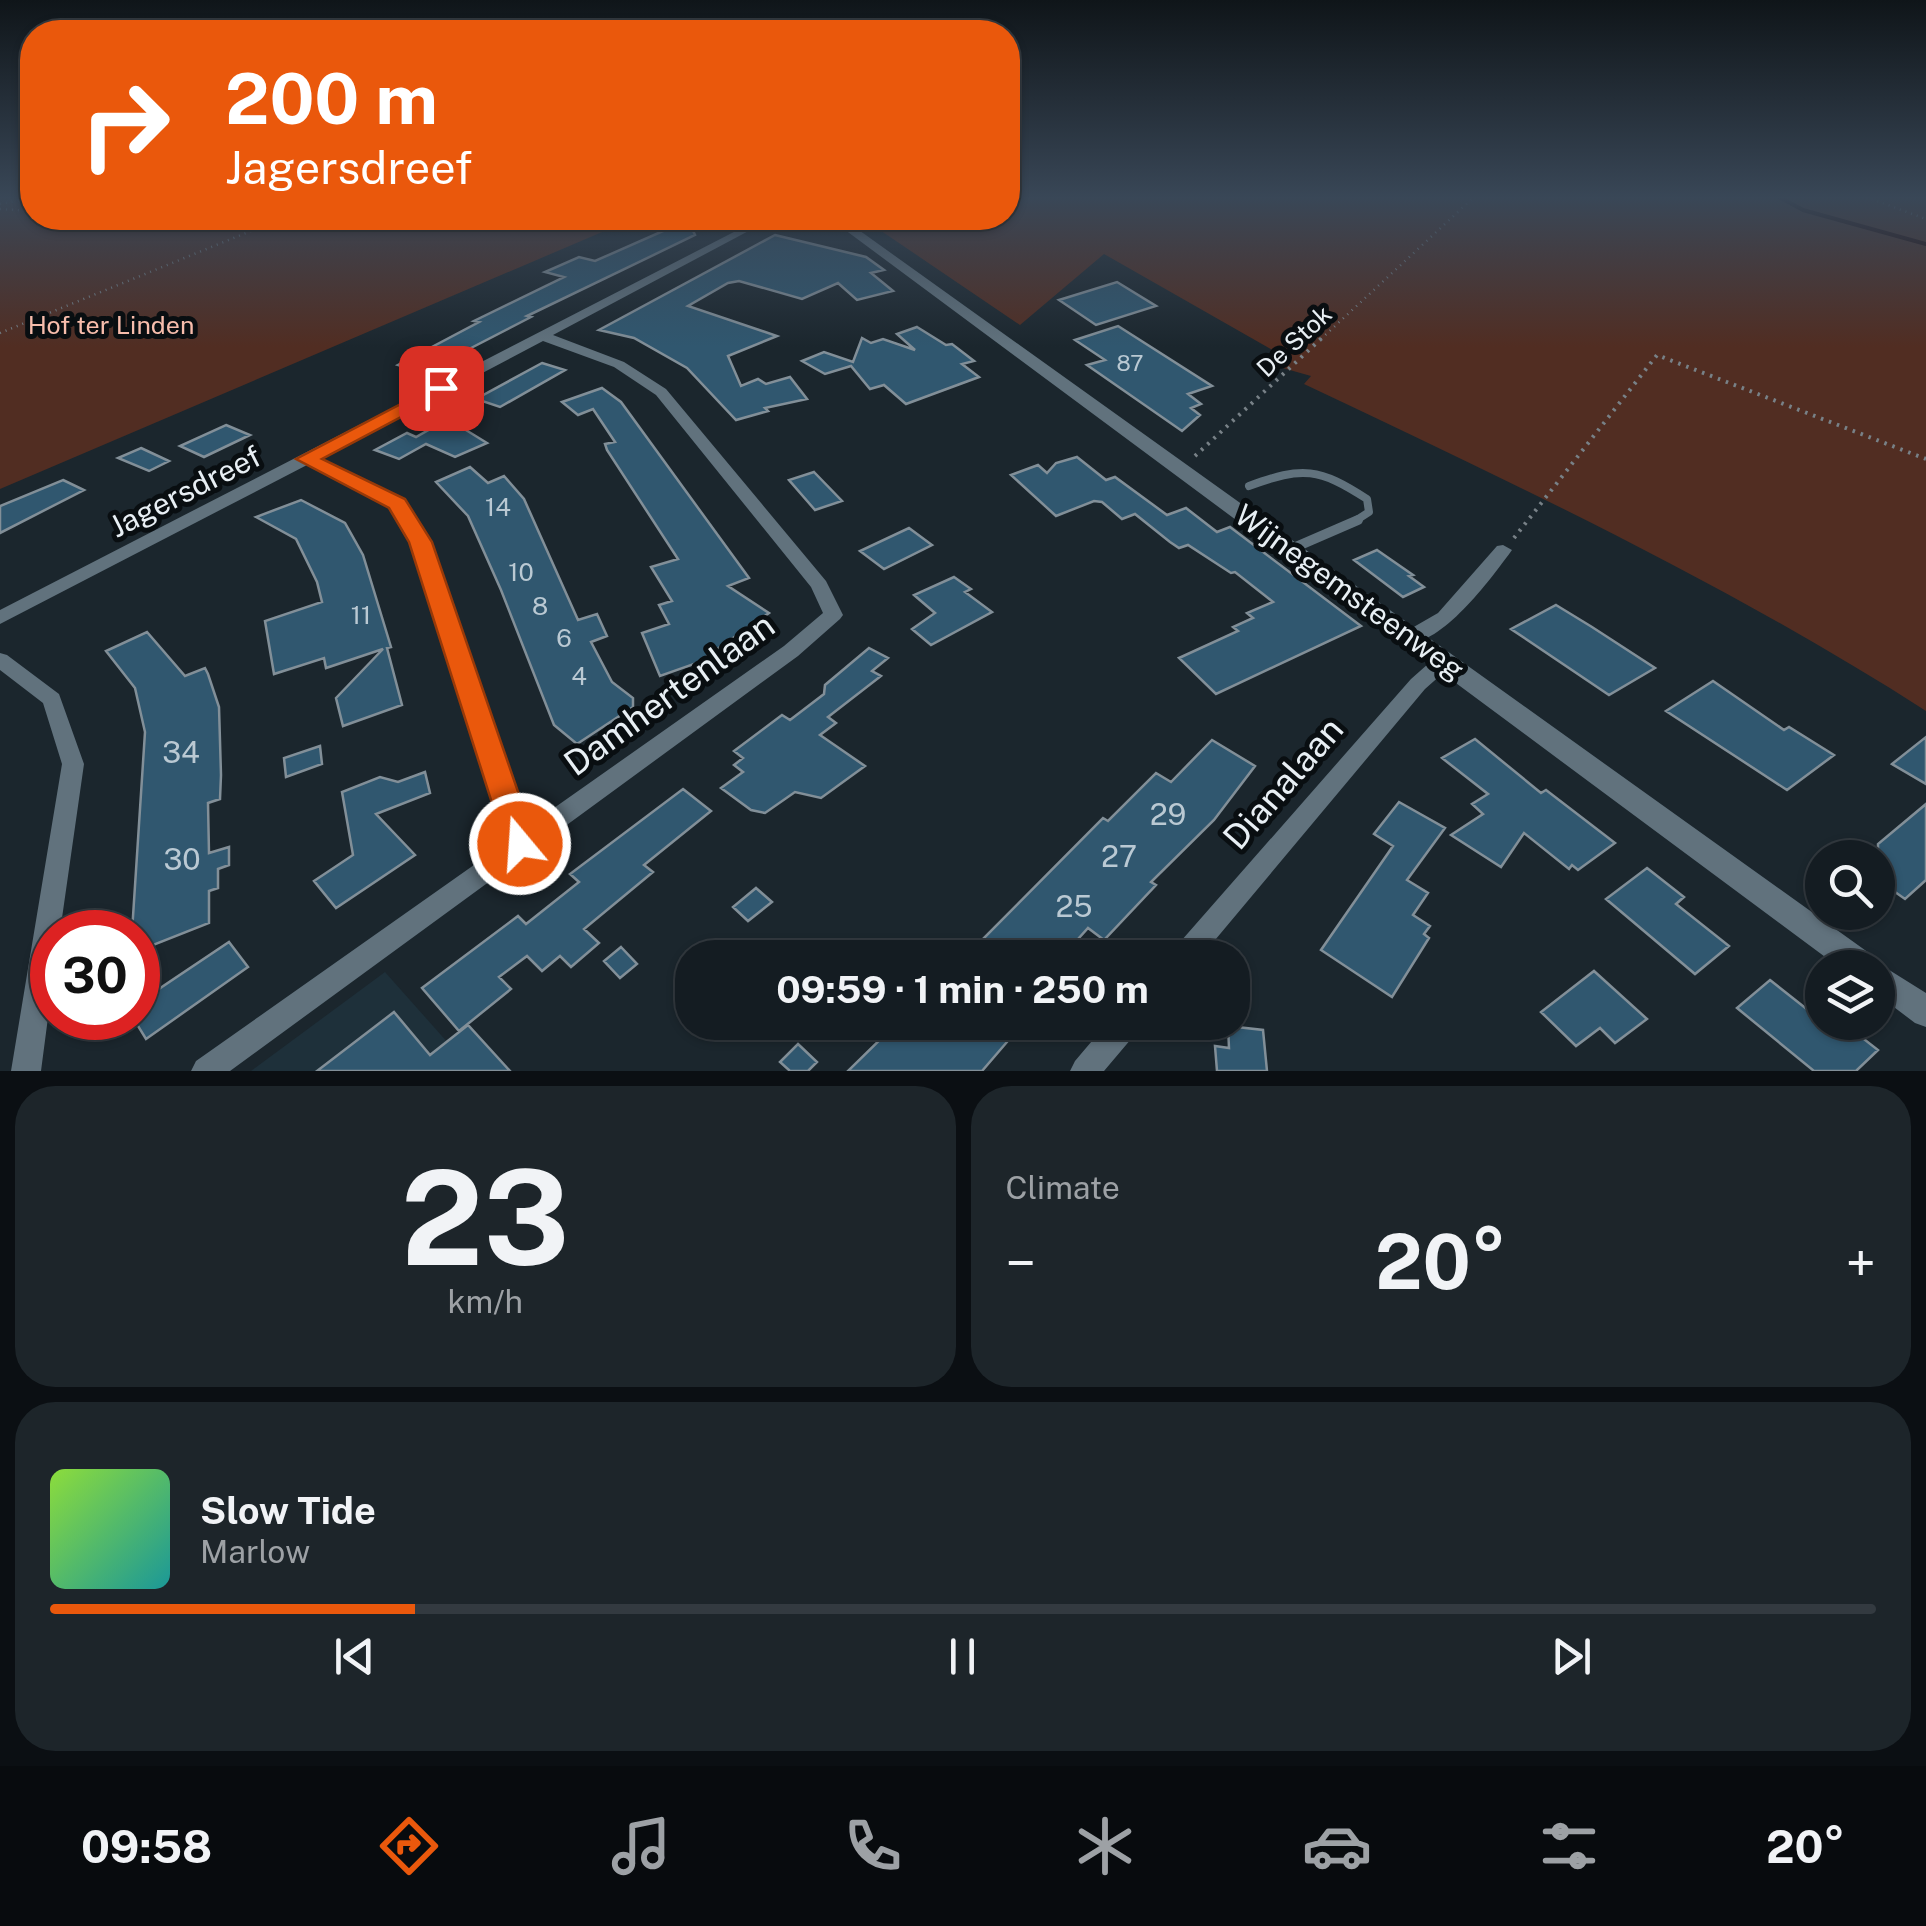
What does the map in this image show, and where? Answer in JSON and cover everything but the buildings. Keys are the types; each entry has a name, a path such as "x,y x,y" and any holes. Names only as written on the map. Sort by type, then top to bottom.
{"street":[{"name":"Jagersdreef","path":"0,618 712,247"},
{"name":"Wijnegemsteenweg","path":"875,247 1840,950"},
{"name":"Damhertenlaan","path":"206,1071 791,651 833,614 819,585 661,392 632,369 600,353 542,336"},
{"path":"306,459 397,503 420,542 520,844"},
{"path":"1412,637 1445,618 1503,550"},
{"path":"0,660 52,699 72,764 26,1071"},
{"name":"Dianalaan","path":"1198,940 1418,684 1444,661"},
{"path":"1895,989 1926,1012"},
{"path":"1094,1067 1114,1040"}],"lane":[{"path":"1249,486 1287,471 1309,470 1328,474 1367,500 1369,512 1365,517 1291,549"}],"path":[{"path":"0,333 211,247"},
{"name":"De Stok","path":"1180,469 1420,247"},
{"path":"1503,550 1658,355 1926,458"}],"shaded area":[{"path":"385,972 473,1071 251,1071"}],"green space":[{"name":"Hof ter Linden","path":"0,247 567,247 0,489"},
{"path":"905,247 1926,247 1926,711 1698,578 1304,384 1311,376 1272,365 1281,355 1104,254 1020,325"}],"route":[{"path":"441,388 306,459 397,503 420,542 520,844"}]}
